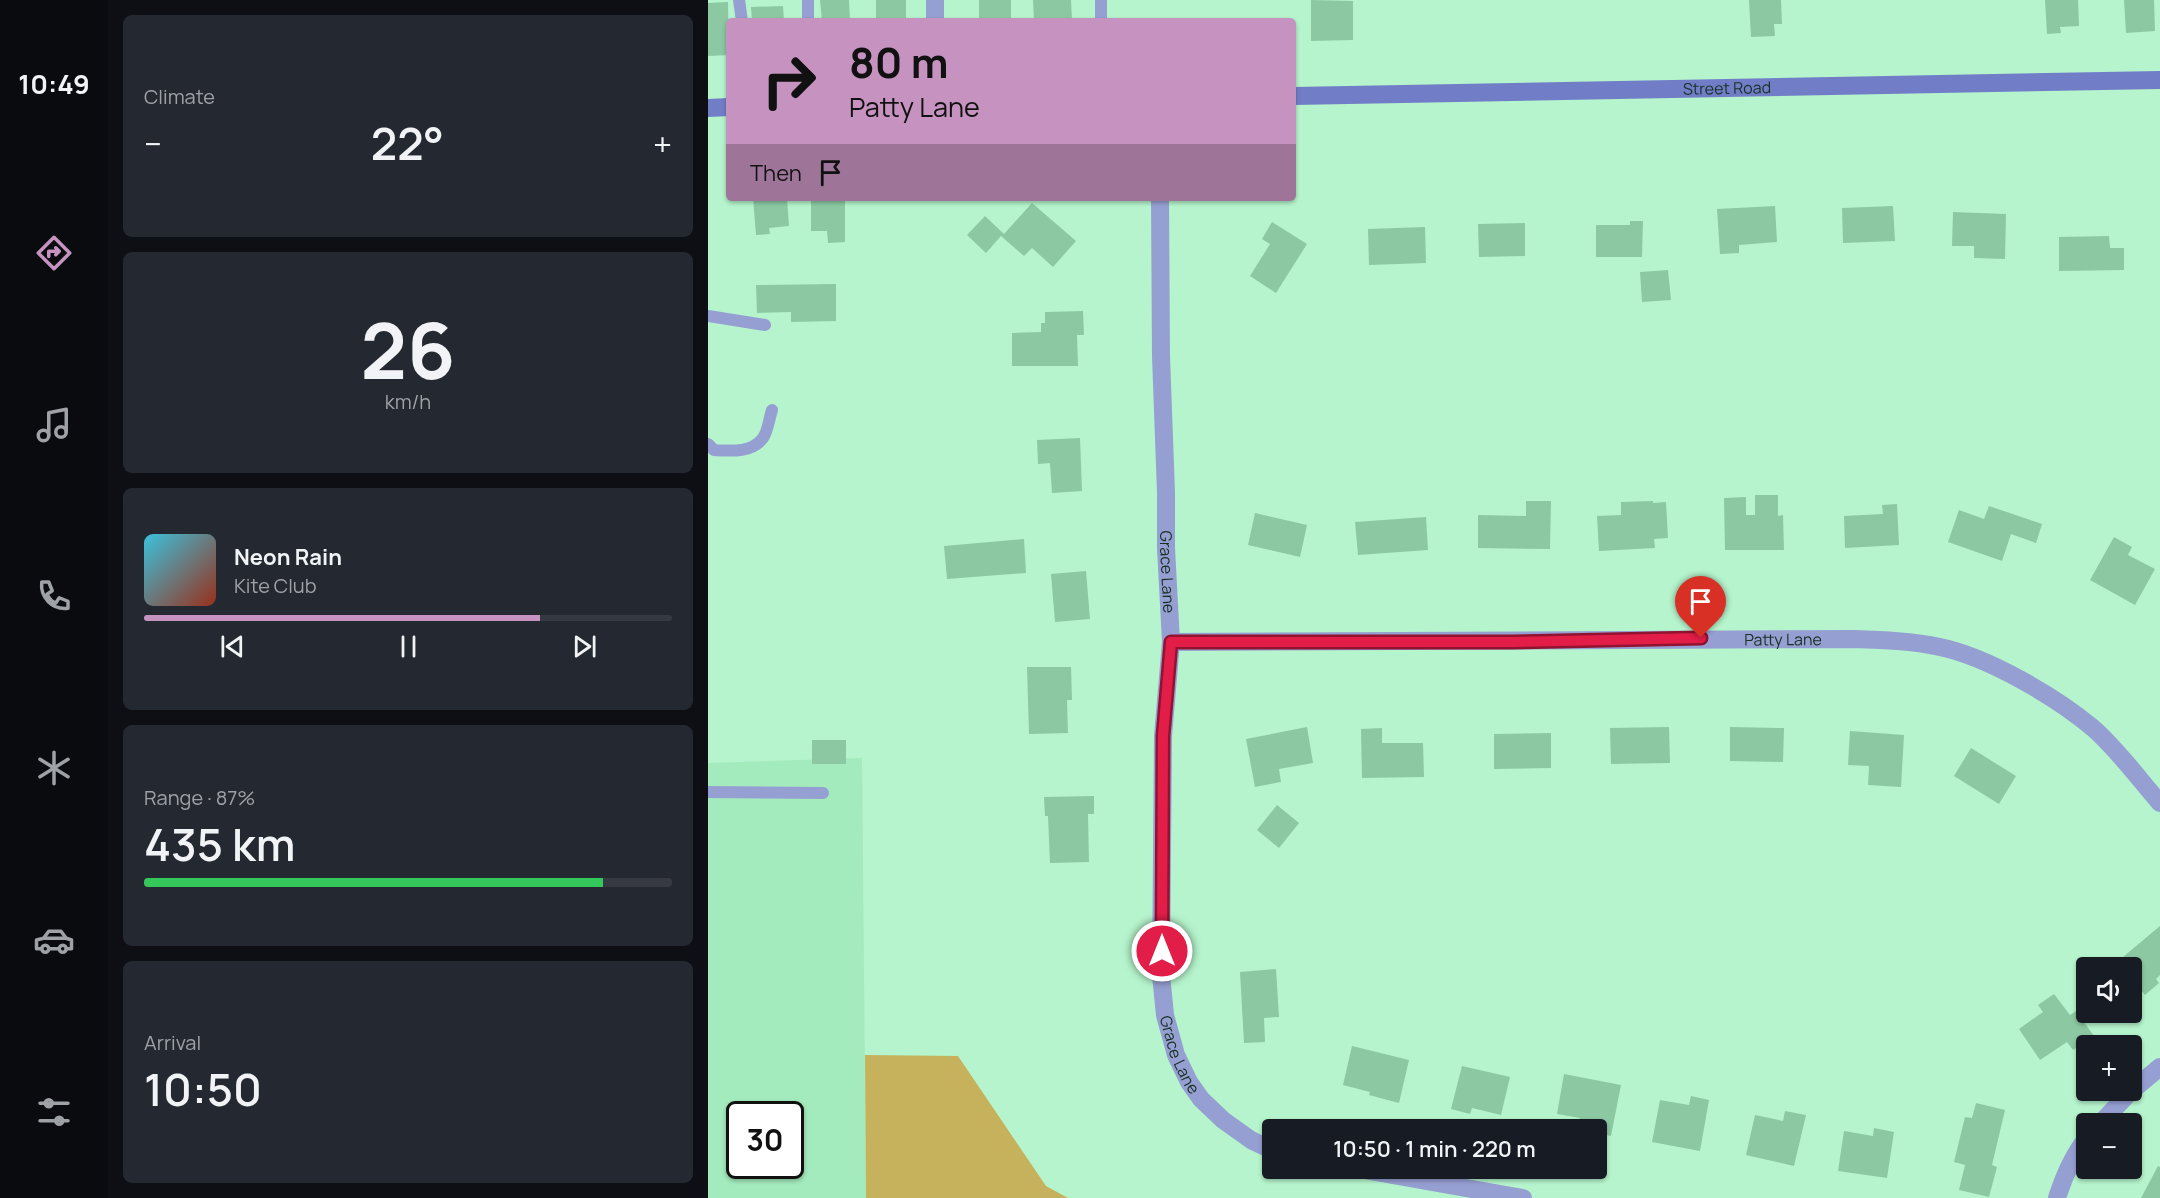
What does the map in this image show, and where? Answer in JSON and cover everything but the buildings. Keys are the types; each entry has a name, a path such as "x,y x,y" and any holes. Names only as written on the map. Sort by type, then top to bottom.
{"main road":[{"name":"Street Road","path":"1296,96 2160,81"},
{"path":"708,108 726,107"}],"street":[{"path":"935,0 935,18"},
{"name":"Grace Lane","path":"1160,201 1161,356 1171,642 1163,736 1161,975 1165,1015 1176,1055 1189,1082 1201,1099 1223,1120 1262,1145"},
{"name":"Patty Lane","path":"1171,642 1512,642 1657,638 1842,639 1896,640 1941,647 1970,656 2060,703 2094,729 2160,804"},
{"path":"2110,1113 2129,1093 2160,1067"},
{"path":"2057,1198 2076,1151"},
{"path":"1415,1179 1523,1198"}],"lane":[{"path":"739,0 742,18"},
{"path":"808,0 808,18"},
{"path":"1101,0 1101,18"},
{"path":"708,316 765,325"},
{"path":"708,444 714,450 731,451 754,447 764,437 772,411"},
{"path":"708,792 823,793"}],"shaded area":[{"path":"862,758 866,1198 708,1198 708,763"},
{"path":"865,1055 958,1056 1046,1186 1068,1198 866,1198"}],"route":[{"path":"1162,951 1163,736 1171,642 1512,642 1701,638"}]}
